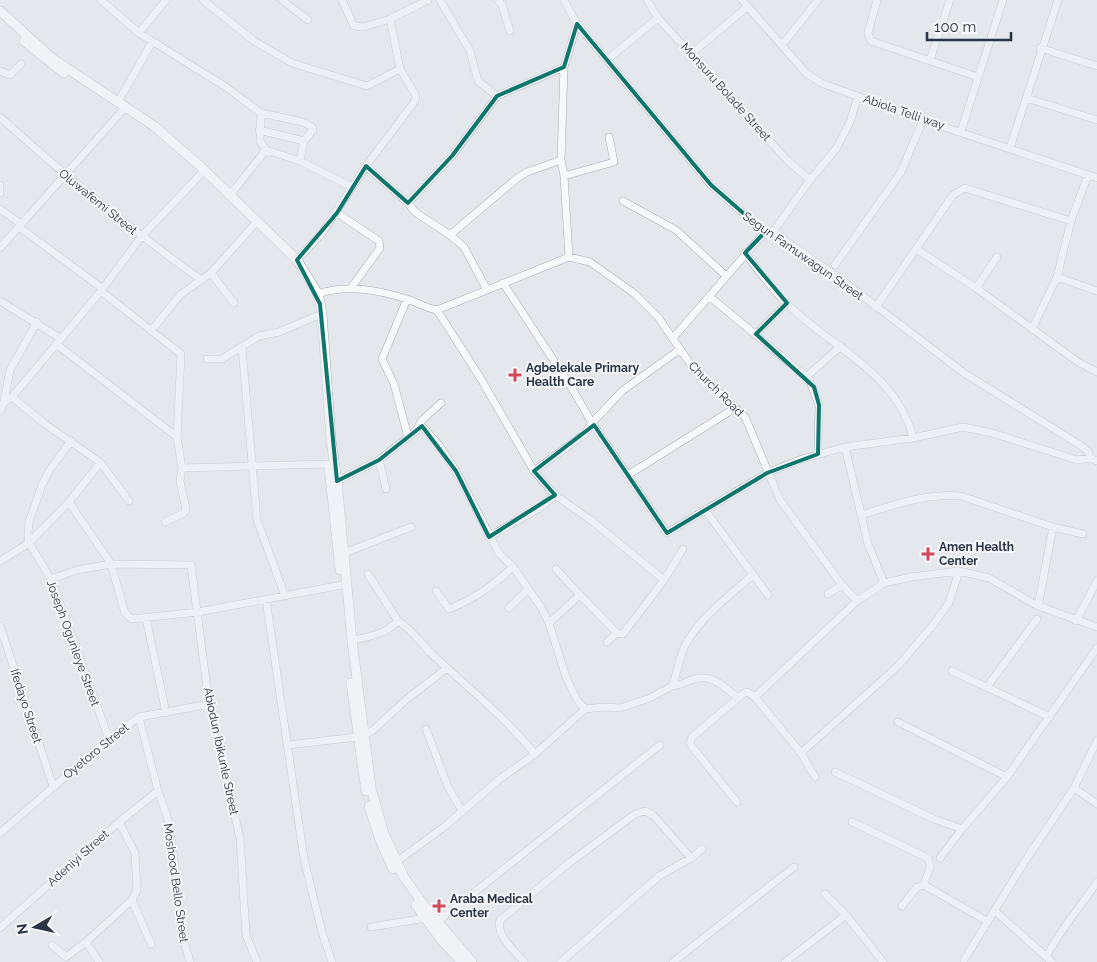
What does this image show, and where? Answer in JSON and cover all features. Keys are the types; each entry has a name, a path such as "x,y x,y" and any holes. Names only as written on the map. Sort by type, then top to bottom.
{"main road":[{"path":"0,11 53,59 81,81"},
{"path":"0,18 54,67 81,81 177,145 298,260 318,294 331,440 344,553 344,585 352,640 360,736 373,798 396,862 404,877 437,922 472,962"},
{"path":"120,106 201,174 298,268 312,294 323,352 329,464 367,798 380,840 399,880 426,918 462,962"}],"street":[{"path":"101,0 139,33 226,87 261,113 303,122 312,127 313,130 304,141 300,161"},
{"path":"139,33 166,0"},
{"path":"203,0 254,41 304,68 367,86 400,69"},
{"path":"282,0 308,20"},
{"path":"342,0 354,26 363,27 390,19 424,1"},
{"path":"440,0 470,50 478,81 497,96"},
{"path":"498,0 502,5 510,31"},
{"name":"Segun Famuwagun Street","path":"564,0 578,24 711,185 765,232 773,232 964,373 1080,445 1094,459"},
{"name":"Monsuru Bolade Street","path":"648,0 658,18 787,160 810,180"},
{"name":"Abiola Telli way","path":"742,0 812,78 923,120 961,131 1097,178"},
{"path":"782,45 818,0"},
{"path":"877,0 868,38 978,77"},
{"path":"930,60 950,0"},
{"path":"961,131 1003,0"},
{"path":"1010,148 1040,48 1058,0"},
{"path":"691,54 747,7"},
{"path":"608,59 658,18"},
{"path":"298,260 337,213 366,166 415,101 416,96 400,69 390,19"},
{"path":"437,310 570,257 564,176 561,160 564,67 578,24"},
{"path":"0,248 65,176 120,106 152,42"},
{"path":"1040,48 1097,66"},
{"path":"0,71 10,75 21,64"},
{"path":"408,203 452,156 497,96 564,67"},
{"path":"773,232 810,180 836,149 850,122 858,96"},
{"path":"1026,98 1097,120"},
{"path":"261,113 260,141 266,150 300,161 352,187"},
{"name":"Oluwafemi Street","path":"0,118 65,176 141,237 200,280"},
{"path":"836,265 901,172 923,120"},
{"path":"259,130 304,141"},
{"path":"564,176 614,162 609,137"},
{"path":"230,195 266,150"},
{"path":"450,235 516,179 527,172 561,160"},
{"path":"366,166 408,203 415,212 450,235 469,254 487,290"},
{"path":"4,402 12,397 102,290 141,237 201,174"},
{"path":"1032,329 1057,277 1071,221 1088,175"},
{"path":"0,185 0,193"},
{"path":"876,307 953,194 965,188 1071,221"},
{"path":"623,201 676,230 725,275"},
{"path":"0,209 181,354 178,437 182,468 180,481 186,511 165,522"},
{"path":"337,213 381,244 351,288"},
{"path":"151,331 180,295 211,273 254,225"},
{"path":"673,338 725,275 765,232"},
{"path":"916,249 976,288 1078,362 1097,372"},
{"path":"745,253 787,304 883,381 899,405 913,438"},
{"name":"Church Road","path":"570,257 590,262 624,285 653,312 694,368 749,424 767,473 780,500 842,585 858,601"},
{"path":"976,288 997,257"},
{"path":"211,273 234,303"},
{"path":"1057,277 1097,291"},
{"path":"503,283 573,390 592,423 667,533 767,473 818,454 846,447 913,438 963,427 973,428 1077,460 1094,459"},
{"path":"318,294 332,289 351,288 407,299 437,310 481,379 534,471 555,495 592,521 664,580"},
{"path":"709,296 806,376 814,388 818,406 818,454"},
{"path":"407,299 382,359 394,384 408,437"},
{"path":"0,301 37,322 178,437"},
{"path":"756,334 787,304"},
{"path":"207,359 222,359 258,336 279,332 317,316"},
{"path":"0,411 4,402 10,370 37,322"},
{"path":"806,376 841,346"},
{"path":"242,348 254,466 257,520 285,596"},
{"path":"534,471 585,434 592,423 622,391 679,350"},
{"path":"12,397 100,463 129,501"},
{"path":"337,481 380,460 408,437 441,403"},
{"path":"628,475 735,408"},
{"path":"420,424 439,445 456,471 489,538 499,554 513,567 549,623 566,677 577,700 585,709"},
{"path":"29,543 29,522 42,485 49,471 71,441"},
{"path":"846,447 868,544 884,583"},
{"path":"380,460 386,489"},
{"path":"0,561 29,543 69,502 100,463"},
{"path":"182,468 329,464"},
{"path":"861,515 912,500 946,494 961,496 1052,527 1083,534"},
{"path":"489,538 533,512 555,495"},
{"path":"69,502 111,564 126,613 132,619 198,612 344,585"},
{"path":"705,510 768,595"},
{"path":"344,553 410,527"},
{"path":"1038,606 1052,527"},
{"name":"Joseph Ogunleye Street","path":"29,543 51,579 109,739"},
{"path":"556,569 617,633 623,634 664,580 683,549"},
{"name":"Abiodun Ibikunle Street","path":"111,564 189,563 192,567 209,704 240,838 246,936 257,962"},
{"path":"51,579 77,570 111,564"},
{"path":"436,591 449,609 472,600 487,590 513,567"},
{"path":"801,753 898,666 949,603 959,571"},
{"path":"755,697 858,601 884,583 936,572 959,571 989,578 1038,606 1097,627"},
{"path":"368,574 398,621 410,628 426,648 447,668 512,725 535,754"},
{"path":"672,686 686,643 713,610 752,575"},
{"path":"1076,621 1097,581"},
{"path":"828,594 842,585"},
{"path":"509,608 527,590"},
{"path":"549,623 580,595"},
{"path":"266,599 304,859 322,932 332,962"},
{"path":"146,618 166,713"},
{"path":"987,687 1037,619"},
{"path":"352,640 372,636 390,629 398,621"},
{"name":"Ifedayo Street","path":"0,626 53,786"},
{"path":"607,642 617,633"},
{"path":"940,858 962,829 1007,777 1097,648"},
{"path":"288,746 360,736 372,731 407,699 447,668"},
{"path":"952,671 1050,717"},
{"path":"396,862 501,778 535,754 585,709 620,708 650,698 672,686 678,686 699,677 713,679 738,698"},
{"path":"737,802 690,743 692,737 747,692 755,697 801,753 815,777"},
{"name":"Oyetoro Street","path":"0,833 109,739 139,717 209,704"},
{"name":"Moshood Bello Street","path":"139,717 158,791 168,819 181,931 188,961"},
{"path":"898,722 1007,777"},
{"path":"426,729 448,787 462,811"},
{"path":"964,960 987,921 1074,788 1097,741"},
{"path":"437,922 660,745"},
{"path":"836,772 934,819 962,829"},
{"path":"1074,788 1097,804"},
{"name":"Adeniyi Street","path":"0,928 119,822 158,791"},
{"path":"524,962 502,936 498,927 500,920 569,863 635,814 645,812 653,815 691,858"},
{"path":"52,945 66,957 86,942 132,900 137,890 136,861 133,846 119,822"},
{"path":"852,822 928,858 930,867 924,885"},
{"path":"561,962 659,876 691,858 702,849"},
{"path":"673,962 794,867"},
{"path":"995,911 1050,959 1056,938 1077,912 1097,882"},
{"path":"902,906 917,887 924,885 987,921"},
{"path":"825,894 846,915 883,962"},
{"path":"132,900 151,944"},
{"path":"785,962 846,915"},
{"path":"371,927 426,918"},
{"path":"86,942 100,962"}],"highlighted area":[{"path":"577,24 711,185 765,232 745,253 787,303 756,334 814,387 819,405 818,454 767,473 667,533 594,425 534,471 555,495 489,537 456,471 422,426 379,460 337,481 320,304 297,260 337,213 366,166 408,203 452,156 497,96 564,67"}],"place":[{"name":"Agbelekale Primary Health Care","path":"515,375"},
{"name":"Amen Health Center","path":"928,554"},
{"name":"Araba Medical Center","path":"439,906"}]}
